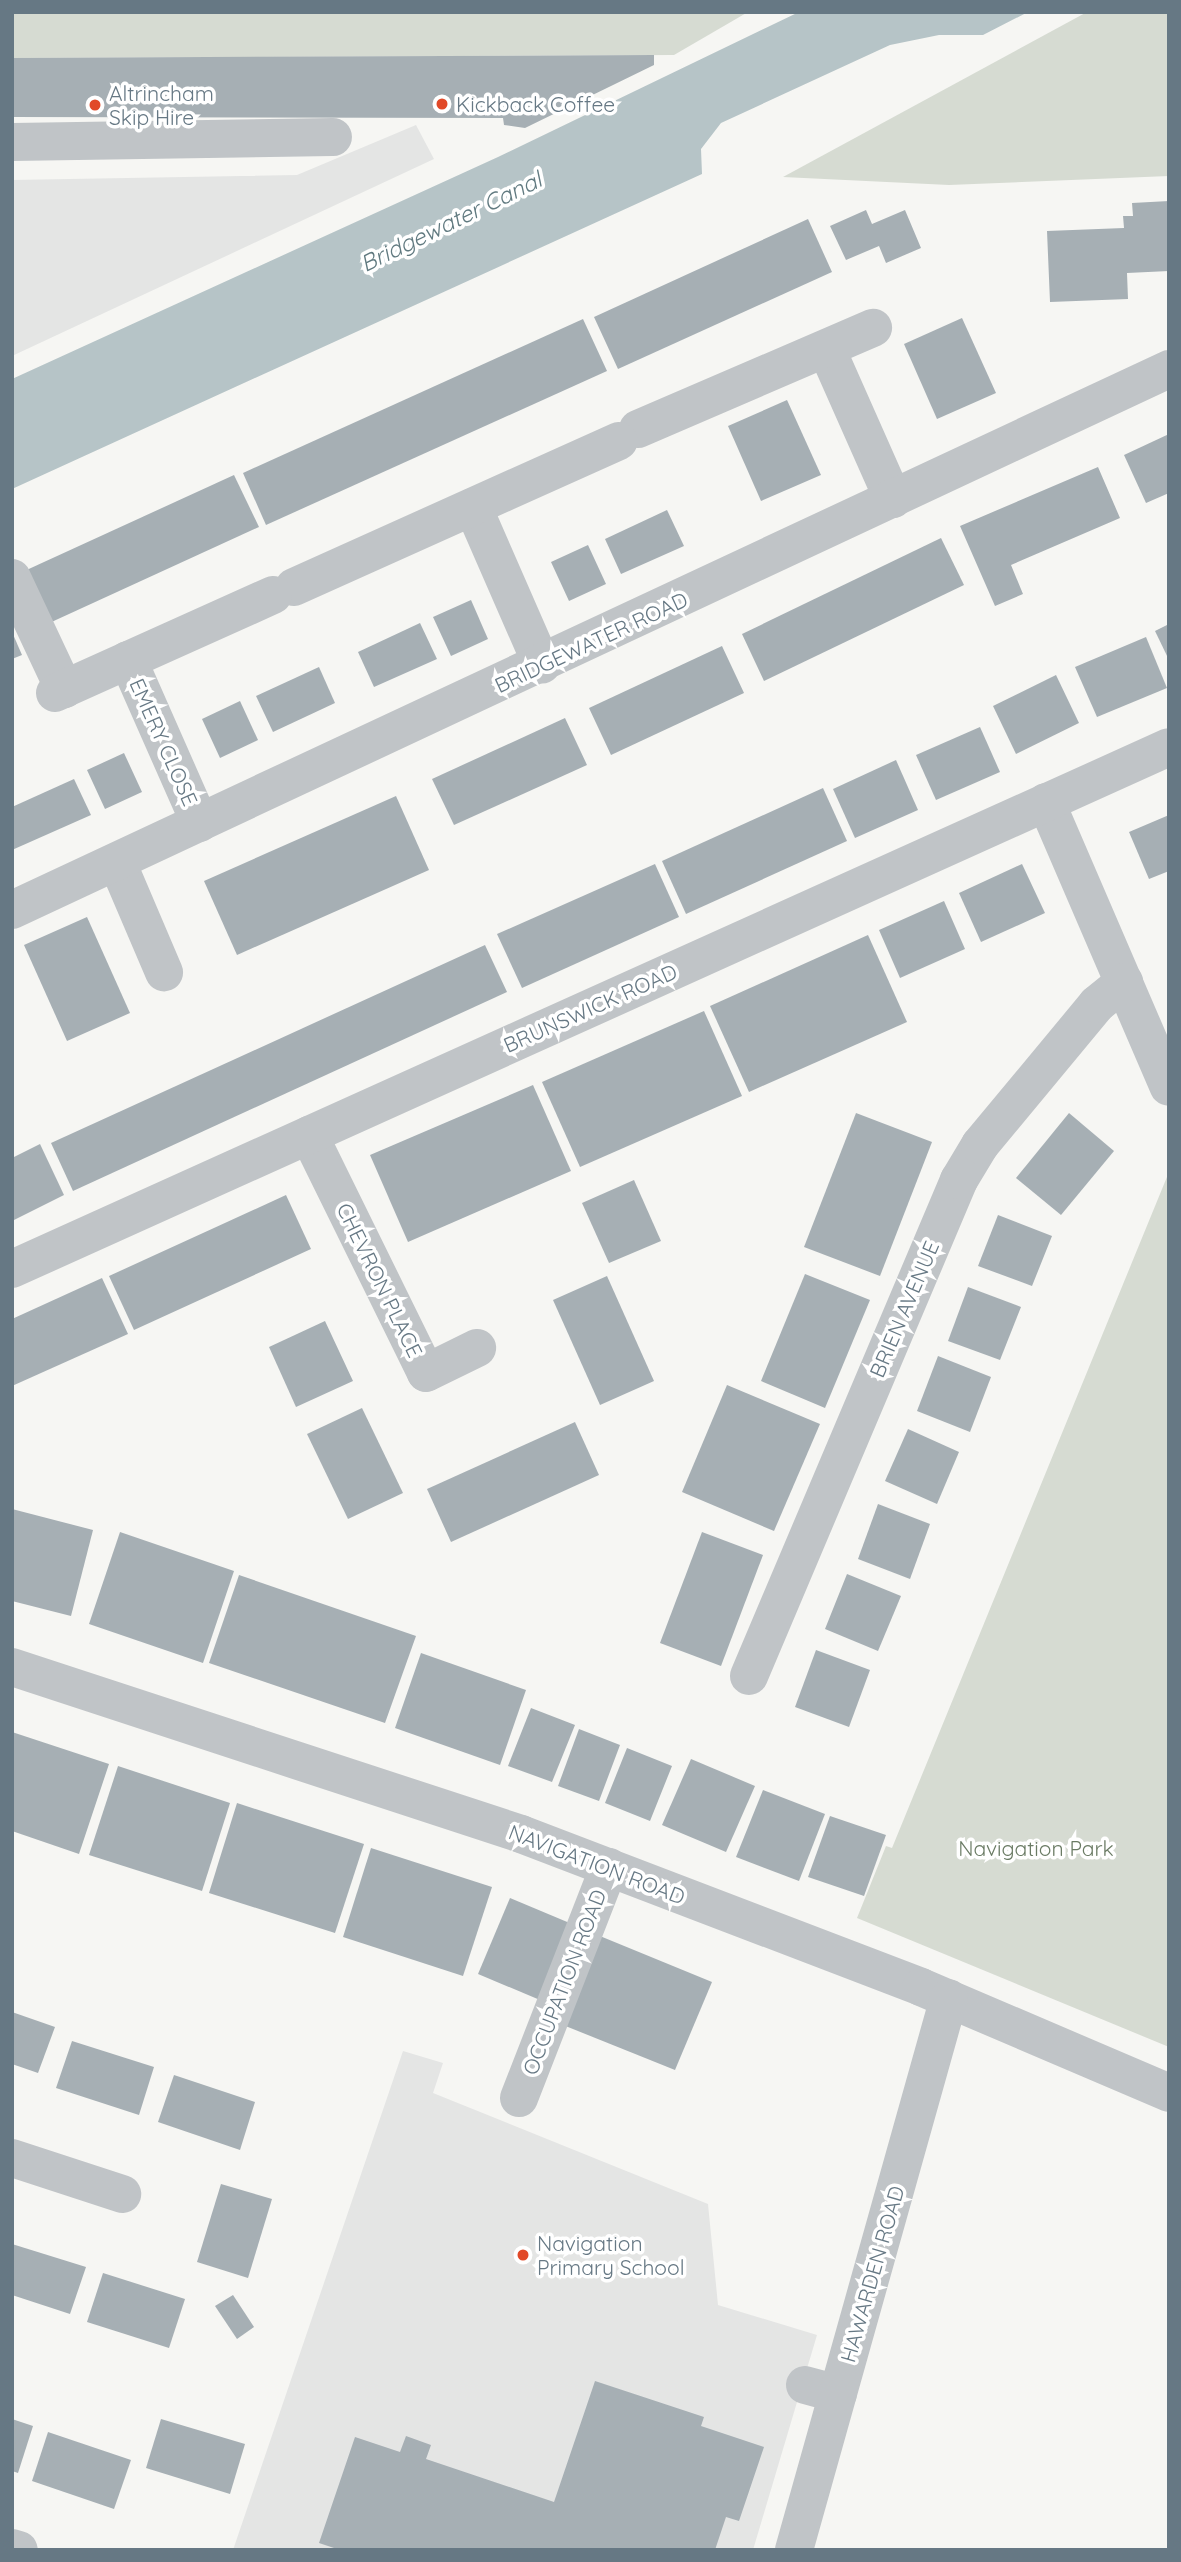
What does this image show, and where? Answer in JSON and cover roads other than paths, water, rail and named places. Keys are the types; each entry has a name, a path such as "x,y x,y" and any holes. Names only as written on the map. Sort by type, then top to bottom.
{"street":[{"path":"12,142 333,137"},
{"name":"EMERY CLOSE","path":"12,578 59,691 873,328"},
{"path":"827,350 893,499"},
{"name":"BRIDGEWATER ROAD","path":"12,910 542,665 1169,369"},
{"path":"473,507 542,665"},
{"name":"EMERY CLOSE","path":"128,660 200,823"},
{"name":"BRUNSWICK ROAD","path":"12,1269 1169,747"},
{"path":"1046,802 1169,1087"},
{"path":"117,862 164,972"},
{"name":"BRIEN AVENUE","path":"749,1675 958,1181 980,1145 1038,1074 1097,1004 1124,982"},
{"name":"CHEVRON PLACE","path":"309,1135 426,1373 477,1348"},
{"name":"NAVIGATION ROAD","path":"12,1667 609,1867 949,1998 1169,2093"},
{"name":"OCCUPATION ROAD","path":"519,2098 609,1867"},
{"name":"HAWARDEN ROAD","path":"794,2550 822,2390 949,1998"},
{"path":"12,2158 122,2194"},
{"path":"12,2547 19,2550"}],"water":[{"name":"Bridgewater Canal","path":"799,12 1028,12 983,35 939,35 890,45 721,123 701,149 702,174 12,489 12,379 498,157"}],"place":[{"name":"Kickback Coffee","path":"442,104"},
{"name":"Altrincham Skip Hire","path":"95,105"},
{"name":"Navigation Primary School","path":"523,2255"}],"park label":[{"name":"Navigation Park","path":"1036,1848"}]}
